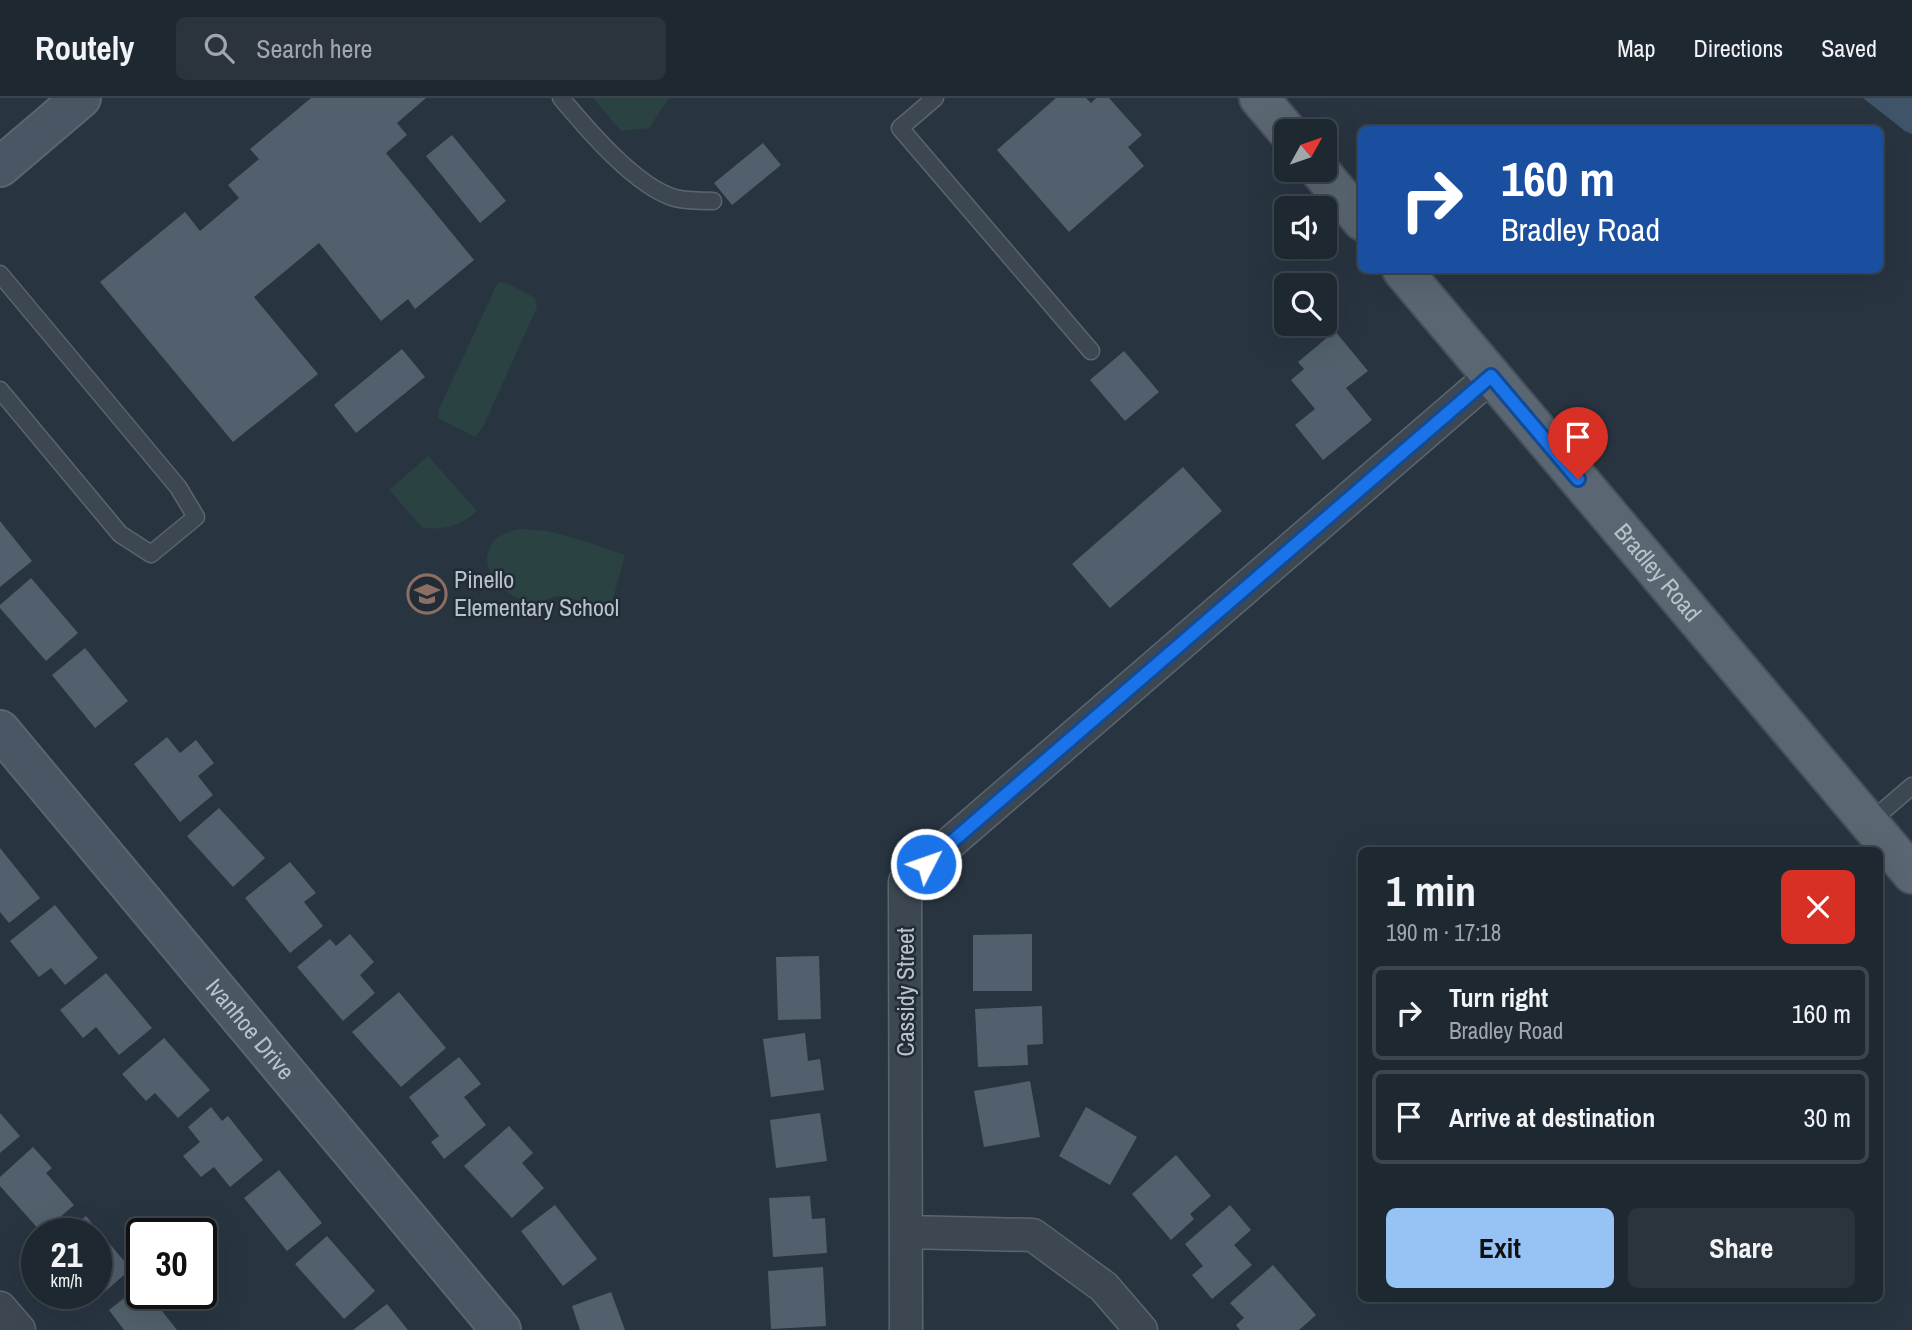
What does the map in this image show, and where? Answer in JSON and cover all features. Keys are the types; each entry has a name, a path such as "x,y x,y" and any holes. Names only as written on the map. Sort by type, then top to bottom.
{"main road":[{"path":"1259,98 1277,119"},
{"path":"1329,182 1358,216"},
{"name":"Bradley Road","path":"1405,273 1912,874"}],"street":[{"path":"0,167 81,98"},
{"name":"Cassidy Street","path":"906,1330 905,882 1491,376"},
{"name":"Ivanhoe Drive","path":"0,730 501,1330"},
{"path":"907,1232 1033,1235 1104,1287 1140,1330"},
{"path":"0,1308 19,1330"}],"lane":[{"path":"561,98 583,124 654,189 676,198 713,201"},
{"path":"935,98 900,128 1091,351"},
{"path":"0,274 178,487 195,517 151,554 120,534 0,390"},
{"path":"1869,823 1912,786"}],"green space":[{"path":"593,98 669,98 649,128 621,131"},
{"path":"498,282 507,283 535,298 537,307 482,429 475,437 438,418 439,409"},
{"path":"428,456 477,511 465,520 446,527 423,528 389,490"},
{"path":"519,529 559,534 625,555 612,603 607,611 565,596 555,596 539,602 529,601 518,598 499,585 492,576 487,556 491,545 500,536"}],"water":[{"path":"1863,98 1912,98 1912,134 1905,131"}],"building":[{"path":"311,98 426,98 397,123 407,135 386,153 474,260 415,309 408,299 381,321 319,243 254,297 318,374 233,442 100,282 185,212 200,231 239,198 228,185 259,159 250,149"},
{"path":"1056,98 1086,98 1091,103 1096,98 1109,98 1142,135 1128,147 1144,166 1069,232 997,150"},
{"path":"452,135 506,201 480,223 426,156"},
{"path":"763,143 781,165 732,205 714,183"},
{"path":"1337,333 1368,371 1346,388 1372,420 1323,460 1295,425 1315,409 1291,380 1304,369 1298,362 1329,336 1337,336"},
{"path":"402,349 425,377 356,433 334,405"},
{"path":"1124,351 1159,392 1125,421 1090,380"},
{"path":"1183,467 1222,511 1110,608 1072,564"},
{"path":"0,521 32,561 0,587"},
{"path":"31,578 78,633 46,661 0,608 0,605"},
{"path":"85,648 128,701 95,728 52,675"},
{"path":"167,737 180,753 196,740 214,763 198,776 213,795 180,822 134,764"},
{"path":"219,808 265,858 233,887 187,836"},
{"path":"0,848 40,898 9,923 0,912"},
{"path":"290,862 316,893 304,902 323,926 290,953 245,898"},
{"path":"55,905 98,958 65,985 51,968 39,977 10,941"},
{"path":"350,934 374,962 360,975 375,993 343,1021 297,967 330,939 336,946"},
{"path":"1032,934 1032,991 973,991 973,935"},
{"path":"819,956 821,1019 778,1020 776,957"},
{"path":"106,973 152,1028 119,1055 96,1027 83,1038 60,1010"},
{"path":"399,992 446,1048 401,1087 352,1032"},
{"path":"1042,1006 1043,1044 1027,1045 1028,1065 978,1067 975,1009"},
{"path":"805,1033 808,1061 820,1059 824,1090 771,1097 763,1039"},
{"path":"164,1038 210,1090 178,1118 155,1093 146,1101 122,1074"},
{"path":"459,1057 481,1084 464,1097 486,1125 444,1159 431,1142 439,1136 409,1097"},
{"path":"1030,1081 1040,1137 984,1147 974,1091"},
{"path":"211,1107 222,1121 228,1116 263,1160 230,1187 214,1167 201,1177 183,1156 200,1142 188,1127"},
{"path":"1086,1107 1137,1137 1110,1185 1059,1156"},
{"path":"0,1113 20,1136 0,1153"},
{"path":"820,1113 827,1161 776,1168 770,1120"},
{"path":"509,1126 533,1153 522,1163 544,1188 512,1218 464,1166"},
{"path":"33,1147 52,1168 46,1173 74,1205 59,1218 29,1218 0,1186 0,1177"},
{"path":"1176,1155 1211,1196 1190,1214 1194,1219 1171,1240 1132,1194"},
{"path":"279,1170 322,1223 287,1251 244,1198"},
{"path":"810,1196 812,1219 825,1218 827,1253 773,1257 769,1198"},
{"path":"555,1205 597,1259 563,1286 521,1231"},
{"path":"1230,1205 1251,1230 1234,1245 1252,1265 1212,1299 1192,1275 1203,1266 1185,1244"},
{"path":"327,1236 375,1291 344,1319 295,1264"},
{"path":"112,1247 126,1263 126,1273 112,1286"},
{"path":"1273,1265 1316,1315 1299,1330 1240,1330 1236,1325 1244,1318 1230,1303"},
{"path":"823,1267 826,1326 771,1329 768,1271"},
{"path":"611,1292 625,1330 580,1330 572,1306"},
{"path":"126,1297 126,1309 161,1309 177,1330 124,1330 109,1310"},
{"path":"387,1304 408,1330 353,1330"}],"place":[{"name":"Pinello Elementary School","path":"427,594"}],"route":[{"path":"926,864 1491,376 1578,479"}]}
